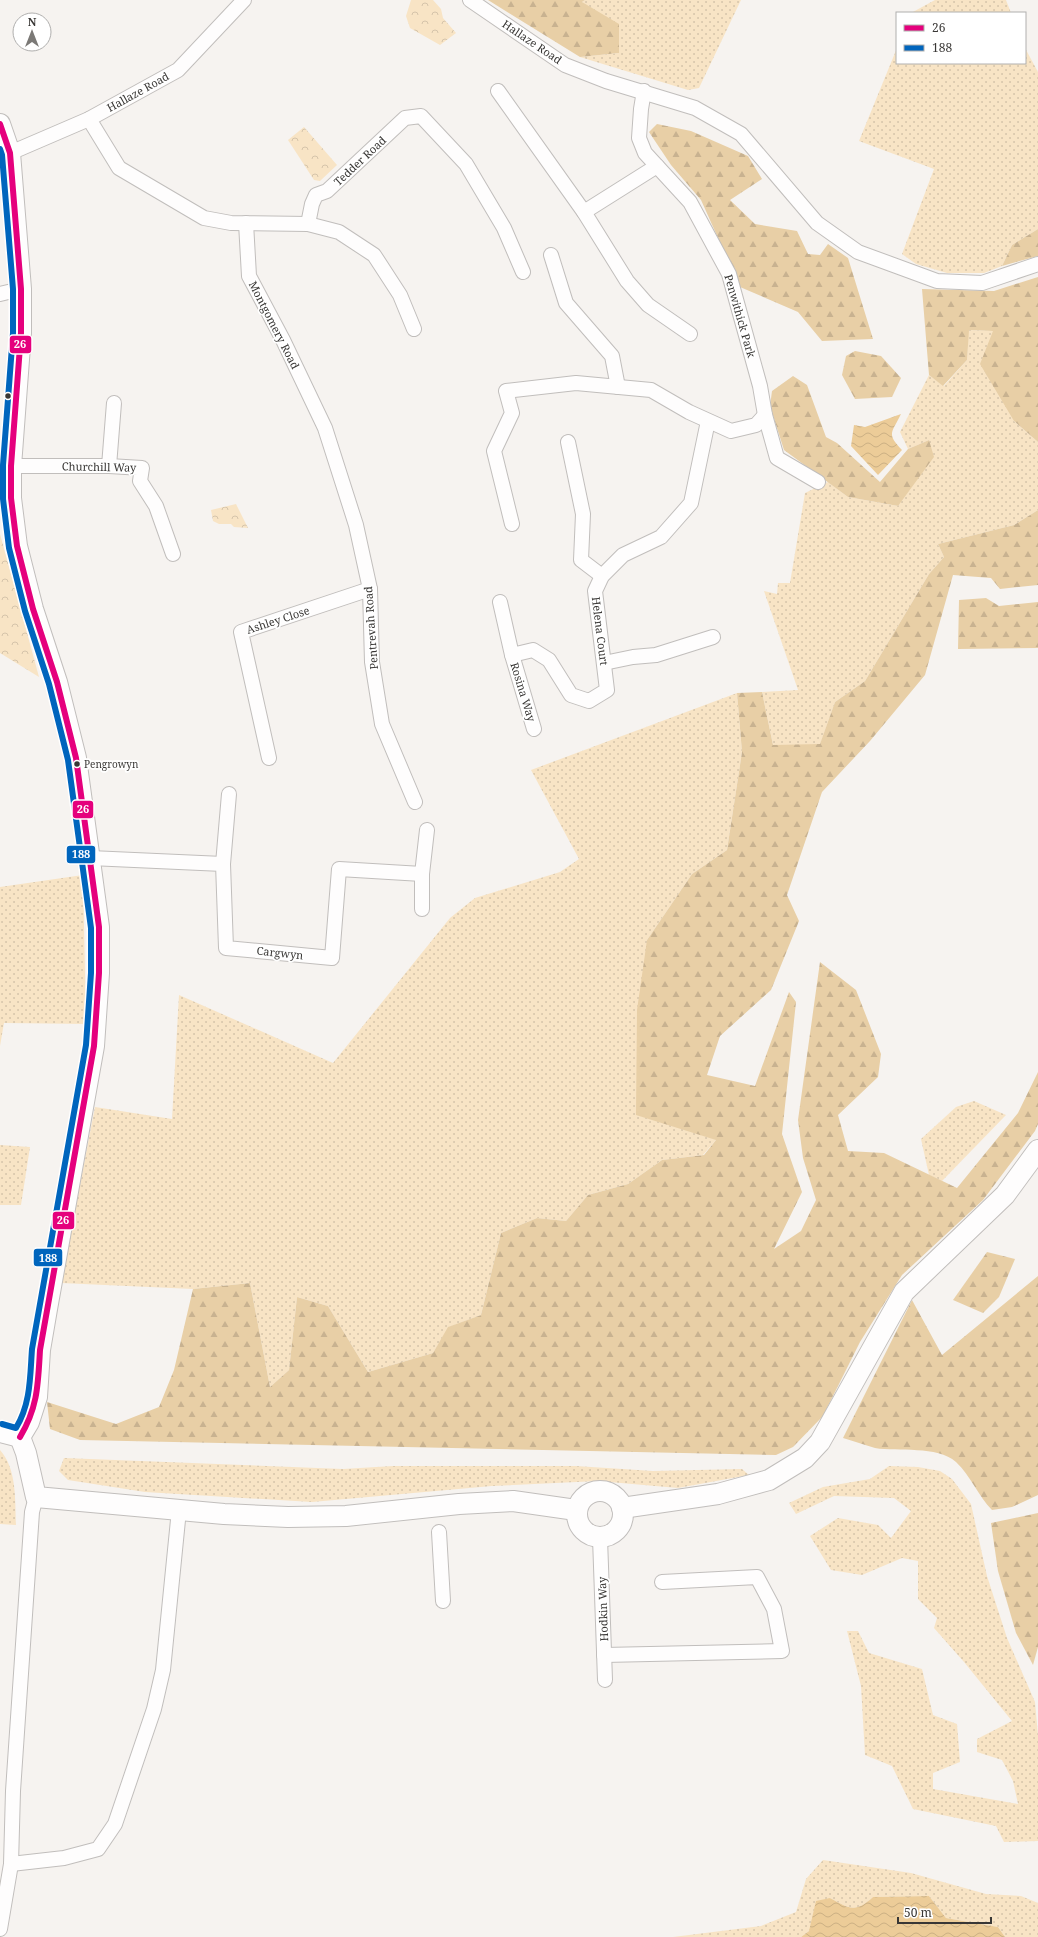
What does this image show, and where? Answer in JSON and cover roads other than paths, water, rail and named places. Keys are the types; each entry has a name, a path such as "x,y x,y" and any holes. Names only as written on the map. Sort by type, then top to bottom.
{"main road":[{"path":"0,124 10,153 21,289 21,333 11,466 11,498 17,546 33,609 57,682 76,758 99,927 99,973 94,1046 40,1350 37,1397 29,1422 20,1437"},
{"path":"622,1508 718,1494 769,1480 805,1458 820,1442 904,1292 1005,1195 1038,1150"},
{"path":"0,1432 20,1437"},
{"path":"20,1437 26,1453 36,1497 179,1510 288,1517 346,1516 513,1500 576,1510"},
{"path":"595,1491 602,1491 615,1497 622,1508 622,1522 614,1533 600,1538 594,1537 582,1530 576,1517 576,1510 583,1498 595,1491"}],"street":[{"name":"Hallaze Road","path":"10,153 89,120 178,70 244,0"},
{"name":"Hallaze Road","path":"470,0 565,65 606,81 644,91 695,108 741,134 817,223 858,252 936,281 982,283 1038,264"},
{"path":"498,91 584,212 627,281 648,305 690,334"},
{"name":"Penwithick Park","path":"644,91 639,138 645,153 690,202 729,274 760,386 764,415 777,458 818,482"},
{"name":"Tedder Road","path":"308,224 312,204 316,195 327,191 405,118 421,116 466,164 504,228 523,272"},
{"path":"89,120 119,168 204,218 231,223 308,224 340,232 374,255 400,294 414,329"},
{"path":"584,212 657,166"},
{"name":"Montgomery Road","path":"246,223 249,276 283,340 325,428"},
{"path":"551,255 566,303 612,356 618,387"},
{"path":"0,294 21,289"},
{"path":"512,524 494,451 512,413 506,391 576,383 651,390 731,432 756,426 764,415"},
{"path":"109,466 114,403"},
{"path":"568,442 583,514 580,560 602,576 623,555 661,537 691,503 708,421"},
{"name":"Pentrevah Road","path":"325,428 356,525 370,589 372,662 382,724 415,802"},
{"name":"Churchill Way","path":"11,466 109,466 142,468 140,481 156,506 173,554"},
{"name":"Helena Court","path":"602,576 595,591 607,690"},
{"name":"Ashley Close","path":"269,758 241,632 370,589"},
{"name":"Rosina Way","path":"500,602 512,654 534,729"},
{"path":"604,663 633,657 656,655 713,637"},
{"name":"Rosina Way","path":"512,654 533,650 549,660 571,695 589,701 607,690"},
{"path":"90,858 223,864 229,794"},
{"path":"422,909 422,874 427,830"},
{"name":"Cargwyn","path":"223,864 226,948 332,958 338,869 422,874"},
{"path":"0,1929 11,1864 13,1791 32,1512 36,1497"},
{"path":"11,1864 64,1858 98,1848 116,1824 154,1709 164,1670 179,1510"},
{"path":"439,1532 443,1601"},
{"name":"Hodkin Way","path":"600,1538 605,1680"},
{"path":"604,1655 782,1651 774,1609 757,1577 662,1582"}],"water":[{"path":"901,414 893,429 892,436 902,450 878,475 851,446 854,425 865,427"},
{"path":"929,1896 946,1918 998,1927 1005,1937 801,1937 809,1931 816,1901 830,1898 852,1908 862,1905 873,1897"}],"place":[{"name":"Pengrowyn","path":"77,764"}]}
